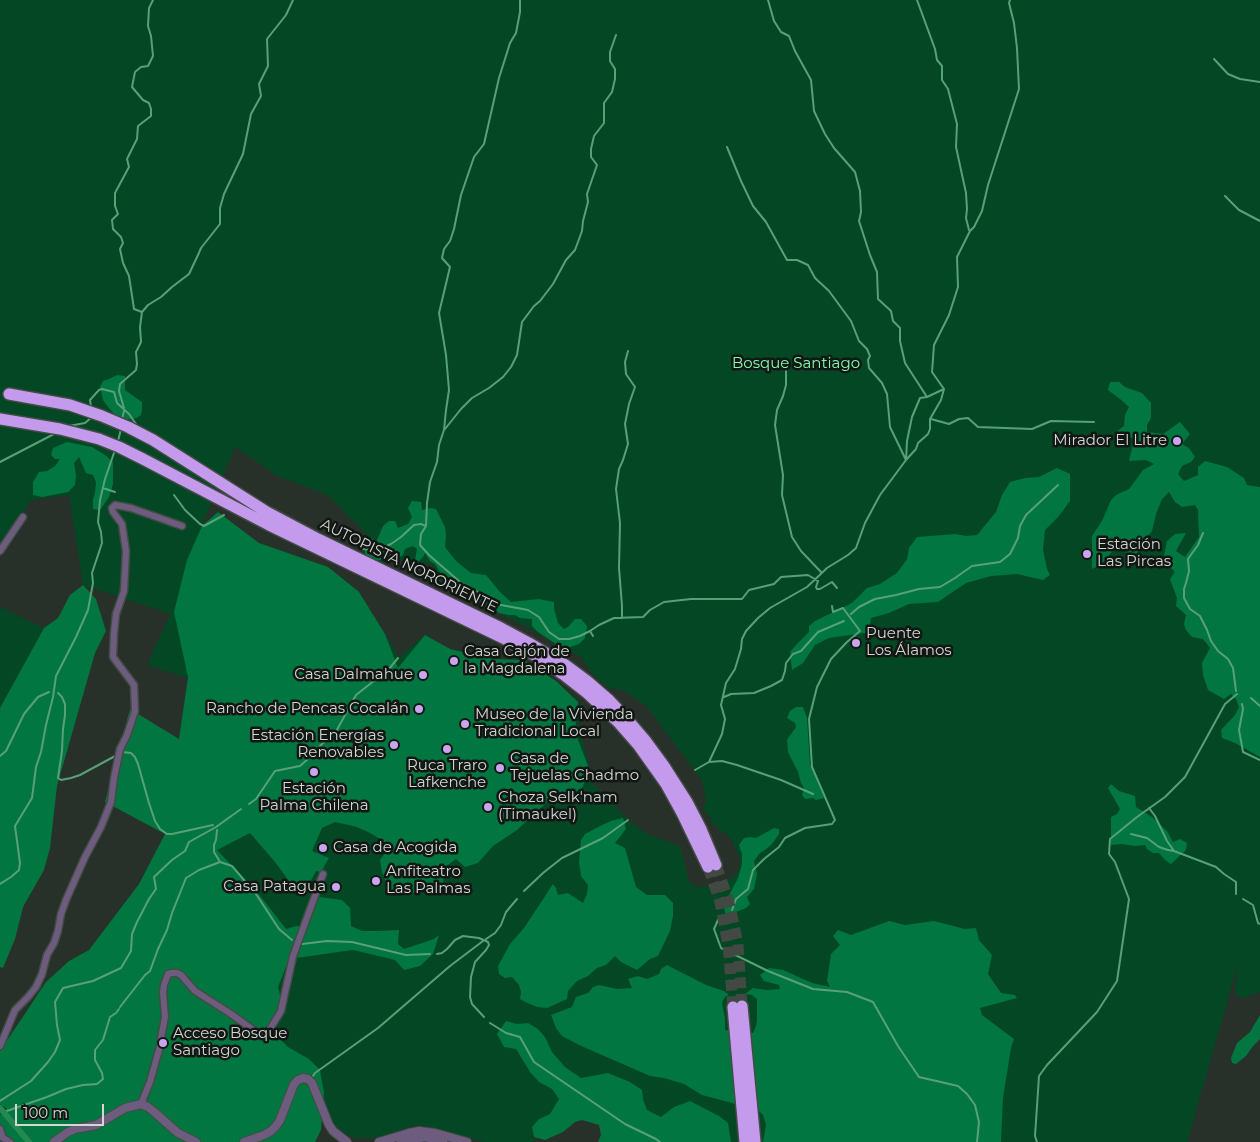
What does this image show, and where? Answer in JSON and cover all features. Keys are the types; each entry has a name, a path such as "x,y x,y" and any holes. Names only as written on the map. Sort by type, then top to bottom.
{"highway":[{"name":"AUTOPISTA NORORIENTE","path":"0,419 60,429 99,439 130,452 269,525 503,638 536,656 576,683 618,722 639,746 666,784 712,866 707,843 691,810 673,779 655,754 618,709 564,664 529,643 318,539 272,514 141,433 102,416 70,405 9,394"},
{"path":"738,1007 745,1142"},
{"path":"739,1029 755,1142"}],"street":[{"path":"0,1046 15,1010 28,998 42,974 47,955 58,931 66,900 111,802 120,749 135,711 134,685 114,657 116,614 124,591 126,551 122,524 112,508 115,505 130,508 182,526"},
{"path":"0,552 23,517"},
{"path":"161,1038 165,1017 164,985 168,974 172,972 181,975 195,991 260,1035 264,1036 267,1034 281,1011 293,956 322,874"},
{"path":"141,1104 150,1082 160,1046"},
{"path":"244,1142 264,1135 276,1126 294,1084 303,1078 308,1079 312,1083 333,1131 345,1140 352,1142"},
{"path":"54,1142 68,1132 96,1125 125,1108 141,1104 148,1107 178,1133 196,1142"},
{"path":"0,1129 1,1136 10,1142"},
{"path":"379,1142 419,1131 435,1133 467,1142"},
{"path":"401,1142 425,1137 443,1142"}],"green space":[{"name":"Bosque Santiago","path":"0,0 1260,0 1260,992 1243,998 1237,996 1235,991 1238,964 1188,1142 656,1142 559,1099 550,1114 546,1116 533,1142 485,1142 417,1125 374,1138 353,1138 332,1125 320,1094 7,1109 0,1104 0,1051 46,982 69,961 89,950 139,884 165,834 188,678 147,665 170,614 83,585 69,495 32,500 0,543","holes":["235,447 277,476 327,495 368,536 362,553 376,562 414,560 434,566 441,584 580,656 594,676 609,688 624,691 646,706 702,780 706,801 703,809 711,818 712,824 730,837 739,856 740,867 737,873 732,878 704,887 695,886 689,882 681,847 650,835 629,821 591,782 578,721 587,710 556,681 524,660 492,659 450,649 425,635 399,657 359,592 328,567 259,543 218,512 202,525"]},
{"path":"117,375 125,376 125,390 142,402 141,415 137,418 124,420 115,415 103,400 100,387 103,381"},
{"path":"1110,382 1119,382 1125,387 1142,393 1151,403 1151,418 1147,425 1147,432 1163,434 1180,422 1190,434 1182,444 1189,448 1195,457 1191,462 1182,466 1178,474 1184,481 1198,475 1198,467 1205,461 1227,467 1244,478 1247,485 1260,487 1260,757 1222,738 1221,730 1235,715 1239,707 1236,699 1231,694 1224,699 1208,690 1203,675 1202,663 1210,648 1203,639 1192,637 1186,630 1184,624 1186,615 1176,606 1177,598 1170,579 1175,572 1163,561 1167,541 1175,534 1186,533 1176,551 1185,557 1199,537 1198,510 1195,505 1182,507 1175,502 1169,492 1162,499 1152,531 1141,545 1133,565 1127,565 1125,557 1128,540 1119,543 1101,565 1092,569 1092,536 1102,521 1111,500 1116,495 1129,489 1143,470 1154,464 1146,460 1129,461 1134,439 1116,432 1124,426 1125,415 1129,407 1108,390"},
{"path":"67,442 92,447 113,462 113,484 109,497 100,510 93,509 96,482 93,475 86,473 79,457 74,463 75,485 68,492 42,497 33,495 33,482 39,472 47,471 55,466 60,459 55,459 51,455 53,448"},
{"path":"1057,468 1070,474 1070,501 1045,530 1043,550 1050,575 1043,580 1017,574 991,576 966,583 938,602 909,604 889,613 871,618 870,624 884,631 879,637 871,632 829,638 815,645 803,663 792,670 790,652 809,632 809,626 815,621 852,603 867,588 880,584 897,573 907,559 909,548 917,537 955,534 977,535 996,512 1002,495 1010,482 1039,477"},
{"path":"412,501 421,502 422,510 436,509 445,527 445,547 456,561 471,573 486,575 511,602 539,599 554,602 558,623 564,629 575,619 581,619 587,626 585,638 579,644 567,648 559,646 532,626 532,619 499,613 476,601 472,595 465,591 449,588 444,583 435,564 430,561 425,553 419,561 415,560 417,549 413,546 405,549 403,555 397,559 376,560 369,558 365,554 365,548 369,547 368,540 371,538 377,540 383,526 389,521 395,521 398,528 408,524 412,517 408,508"},
{"path":"218,512 259,543 328,567 359,592 385,634 398,668 425,635 450,649 492,659 524,660 556,681 578,702 575,732 590,771 581,790 556,794 517,830 493,846 478,863 465,867 456,859 444,868 443,885 434,891 400,894 390,892 382,872 380,860 388,849 382,840 357,827 335,822 322,828 312,851 329,858 321,872 316,871 307,888 297,892 250,833 217,850 257,892 286,929 296,926 308,927 319,897 342,900 350,908 351,926 362,931 399,930 398,944 404,949 434,939 439,935 433,954 420,966 404,970 395,960 353,950 289,959 278,987 281,999 277,1014 272,1023 276,1035 288,1047 309,1059 320,1070 324,1093 321,1130 315,1142 0,1142 0,1115 7,1109 0,1104 0,1051 46,982 69,961 89,950 139,884 165,834 105,802 130,709 179,739 188,677 174,612 187,560 202,526"},
{"path":"83,585 96,599 106,631 95,653 57,786 50,848 44,870 23,907 15,939 3,968 0,967 0,708 44,628 58,618 70,595"},
{"path":"0,607 44,628 0,708"},
{"path":"796,707 803,707 807,718 810,764 824,798 816,800 813,798 805,799 802,795 804,788 788,752 787,740 796,727 795,723 787,718 790,711"},
{"path":"1111,784 1119,791 1135,796 1136,807 1152,817 1167,831 1173,842 1180,839 1187,843 1186,850 1171,864 1159,853 1153,853 1147,849 1145,845 1111,845 1111,817 1117,814 1120,809 1108,788"},
{"path":"623,818 626,829 615,843 625,848 636,887 647,895 665,895 673,903 670,931 658,956 650,959 637,970 621,962 615,956 606,965 597,968 588,976 577,981 568,991 567,999 547,1008 537,1007 525,1002 520,999 519,985 512,977 505,978 499,974 498,966 510,944 524,928 553,884 558,895 568,893 583,903 588,885 581,876 579,862 581,840 585,834 600,826"},
{"path":"774,828 779,829 779,834 772,844 760,853 754,861 757,874 754,889 747,897 750,904 727,920 724,908 725,903 738,878 742,864 742,854 739,845 744,838 756,838"},
{"path":"889,921 905,925 934,921 965,929 976,928 979,940 992,955 988,974 1001,993 1015,995 1017,998 980,1008 982,1015 1014,1039 1003,1098 1001,1142 763,1142 766,1125 763,1115 758,1110 702,1095 684,1084 650,1076 579,1045 562,1036 556,1028 551,1015 572,1007 576,997 588,993 593,987 599,985 617,989 632,988 628,979 638,976 647,979 659,974 661,969 667,965 729,995 726,996 722,1004 725,1030 753,1033 757,1020 757,999 752,995 745,994 753,988 780,989 779,985 764,981 760,975 769,968 783,970 812,983 830,987 827,981 831,954 840,945 833,936 838,930 851,935"},
{"path":"1260,1015 1260,1039 1246,1056 1236,1064 1232,1063 1231,1058 1237,1043 1250,1032"},
{"path":"506,1021 517,1024 528,1023 538,1029 545,1037 552,1052 565,1067 581,1078 608,1073 630,1082 642,1090 647,1110 661,1117 674,1107 690,1101 719,1116 728,1123 731,1142 598,1142 601,1135 599,1125 582,1120 575,1122 563,1132 545,1140 534,1137 532,1127 539,1119 550,1114 559,1099 552,1089 539,1082 530,1072 516,1049 504,1047 497,1034"}],"waterway":[{"path":"142,312 134,309 129,276 123,263 120,249 123,243 121,237 113,229 112,220 118,214 115,206 115,193 129,167 127,159 137,139 138,126 151,116 149,103 143,100 132,87 135,72 141,67 148,66 153,56 148,26 149,8 153,0"},
{"path":"124,408 119,391 120,384 136,370 136,352 141,342 142,312 148,305 189,274 201,248 220,224 220,208 224,194 243,154 251,114 261,96 259,84 268,66 267,39 286,15 293,0"},
{"path":"426,526 430,482 437,462 439,445 444,430 449,390 446,355 439,313 450,267 442,258 444,249 450,241 454,229 461,195 474,157 484,144 499,78 510,43 516,33 520,0"},
{"path":"768,0 774,21 781,32 789,36 811,80 814,111 825,134 834,148 855,172 860,191 861,212 859,221 877,272 878,299 891,311 893,321 900,328 900,341 905,363 927,397"},
{"path":"917,0 935,49 937,60 942,66 942,80 948,89 957,124 956,147 966,193 966,218 969,230"},
{"path":"695,770 709,762 722,734 725,719 721,705 726,683 735,669 742,639 746,631 770,608 807,587 827,568 856,548 865,523 880,495 906,460 907,441 912,417 920,398 927,397 944,389 932,372 934,345 949,315 958,287 957,257 982,211 988,185 1019,89 1017,48 1010,0"},
{"path":"445,429 472,398 503,377 511,367 517,355 522,322 553,284 566,260 575,250 582,231 588,202 587,194 597,165 591,157 594,136 604,123 604,103 612,92 615,79 615,69 610,61 610,52 616,35"},
{"path":"1214,59 1228,74 1240,79 1260,82"},
{"path":"727,147 753,206 766,222 787,260 797,260 808,265 815,278 829,291 851,321 859,341 867,349 870,356 868,360 869,368 882,383 887,394 890,427 906,460 916,449 918,443 928,434 930,419 941,400 944,389"},
{"path":"1225,196 1239,210 1260,221"},
{"path":"622,618 619,568 620,523 616,489 619,469 628,444 625,424 635,387 626,374 625,362 628,351"},
{"path":"786,366 786,385 777,410 775,425 783,475 782,495 792,537 801,551 821,572"},
{"path":"91,407 90,400 99,390 114,392 117,403 129,414 136,424"},
{"path":"122,419 124,411"},
{"path":"69,426 85,423 92,417"},
{"path":"931,419 949,424 959,419 968,418 978,427 1032,429 1051,421 1094,422"},
{"path":"118,441 121,429"},
{"path":"0,462 56,433"},
{"path":"0,884 19,870 20,863 15,826 32,798 36,767 41,752 56,676 88,610 93,583 92,573 102,543 98,522 100,500 115,450"},
{"path":"851,614 859,607 875,599 919,589 940,587 972,566 1000,562 1010,554 1026,515 1058,485"},
{"path":"103,488 115,492"},
{"path":"174,495 185,510 204,526 224,515"},
{"path":"363,549 378,550 391,544 414,525 421,524 426,526"},
{"path":"426,526 421,534 420,545 460,582 501,605 528,610 539,617 549,632 559,639 569,639 590,631"},
{"path":"1203,533 1198,545 1188,559 1189,571 1184,589 1184,598 1190,609 1200,616 1211,641 1218,651 1228,659 1233,668 1236,691"},
{"path":"593,636 590,631 599,625 614,618 643,617 650,610 664,602 691,599 742,599 749,590 774,584 781,577 808,575 818,581 817,589 832,582 837,588"},
{"path":"732,910 736,899 748,889 753,870 779,847 785,838 805,828 832,824 835,820 812,767 809,719 817,687 831,659 860,631 843,608 833,612 832,606"},
{"path":"724,697 731,694 754,693 782,680 786,663 793,654 801,651 818,632 844,621"},
{"path":"249,804 256,799 275,771 300,766 323,743 333,737 356,695 389,669 398,658"},
{"path":"0,756 6,751 24,714 38,697 49,692"},
{"path":"58,693 65,704 58,778 61,780 80,775 117,755"},
{"path":"1037,1142 1035,1136 1039,1076 1097,1012 1117,981 1129,899 1115,862 1109,854 1110,839 1165,797 1185,777 1225,704 1237,694"},
{"path":"1251,698 1260,706"},
{"path":"1242,704 1243,709 1239,730 1243,752 1260,760"},
{"path":"122,752 131,753 135,757 155,821 160,829 167,834 172,834 213,825"},
{"path":"709,762 722,761 737,765 781,780 813,794"},
{"path":"1149,808 1174,851"},
{"path":"0,1101 31,1081 55,1052 60,1040 55,1002 63,988 93,981 121,968 131,951 132,934 137,922 156,889 154,877 185,851 189,842 216,827 241,809"},
{"path":"524,891 562,858 603,838 628,820"},
{"path":"217,830 214,852 220,862"},
{"path":"1131,834 1147,838 1159,847 1216,867 1236,882 1236,894"},
{"path":"120,1007 150,971 186,878 199,870 220,862 232,866 256,894 279,929 292,940"},
{"path":"486,939 495,933 501,925 506,912 517,899"},
{"path":"1243,899 1253,905 1258,923 1260,924"},
{"path":"722,918 718,920 714,929 721,948 768,971 813,989 847,992 873,1002 898,1046 919,1077 958,1086 967,1094 975,1105 979,1122 977,1142"},
{"path":"437,954 442,953 455,940 463,936 479,938 488,942 489,945 486,950 475,962 471,977 470,997 472,1004 484,1017"},
{"path":"302,944 327,941 352,942 406,955 430,954"},
{"path":"313,1076 378,1028 450,966 483,941"},
{"path":"4,1112 66,1089 97,1084 103,1079 95,1060 95,1050 103,1040 110,1017 119,1009"},
{"path":"490,1023 506,1033 520,1037 534,1062 625,1124 660,1142"},
{"path":"0,1108 29,1142"}],"tunnel":[{"path":"716,865 728,899 738,944 742,1006"},
{"path":"708,867 720,902 728,945 733,1007"}],"place":[{"name":"Mirador El Litre","path":"1177,441"},
{"name":"Estación Las Pircas","path":"1087,554"},
{"name":"Puente Los Álamos","path":"856,643"},
{"name":"Casa Cajón de la Magdalena","path":"454,661"},
{"name":"Casa Dalmahue","path":"423,675"},
{"name":"Rancho de Pencas Cocalán","path":"419,709"},
{"name":"Museo de la Vivienda Tradicional Local","path":"465,724"},
{"name":"Estación Energías Renovables","path":"394,745"},
{"name":"Ruca Traro Lafkenche","path":"447,749"},
{"name":"Casa de Tejuelas Chadmo","path":"500,768"},
{"name":"Estación Palma Chilena","path":"314,772"},
{"name":"Choza Selk'nam (Timaukel)","path":"488,807"},
{"name":"Casa de Acogida","path":"323,848"},
{"name":"Anfiteatro Las Palmas","path":"376,881"},
{"name":"Casa Patagua","path":"336,887"},
{"name":"Acceso Bosque Santiago","path":"163,1043"}]}
